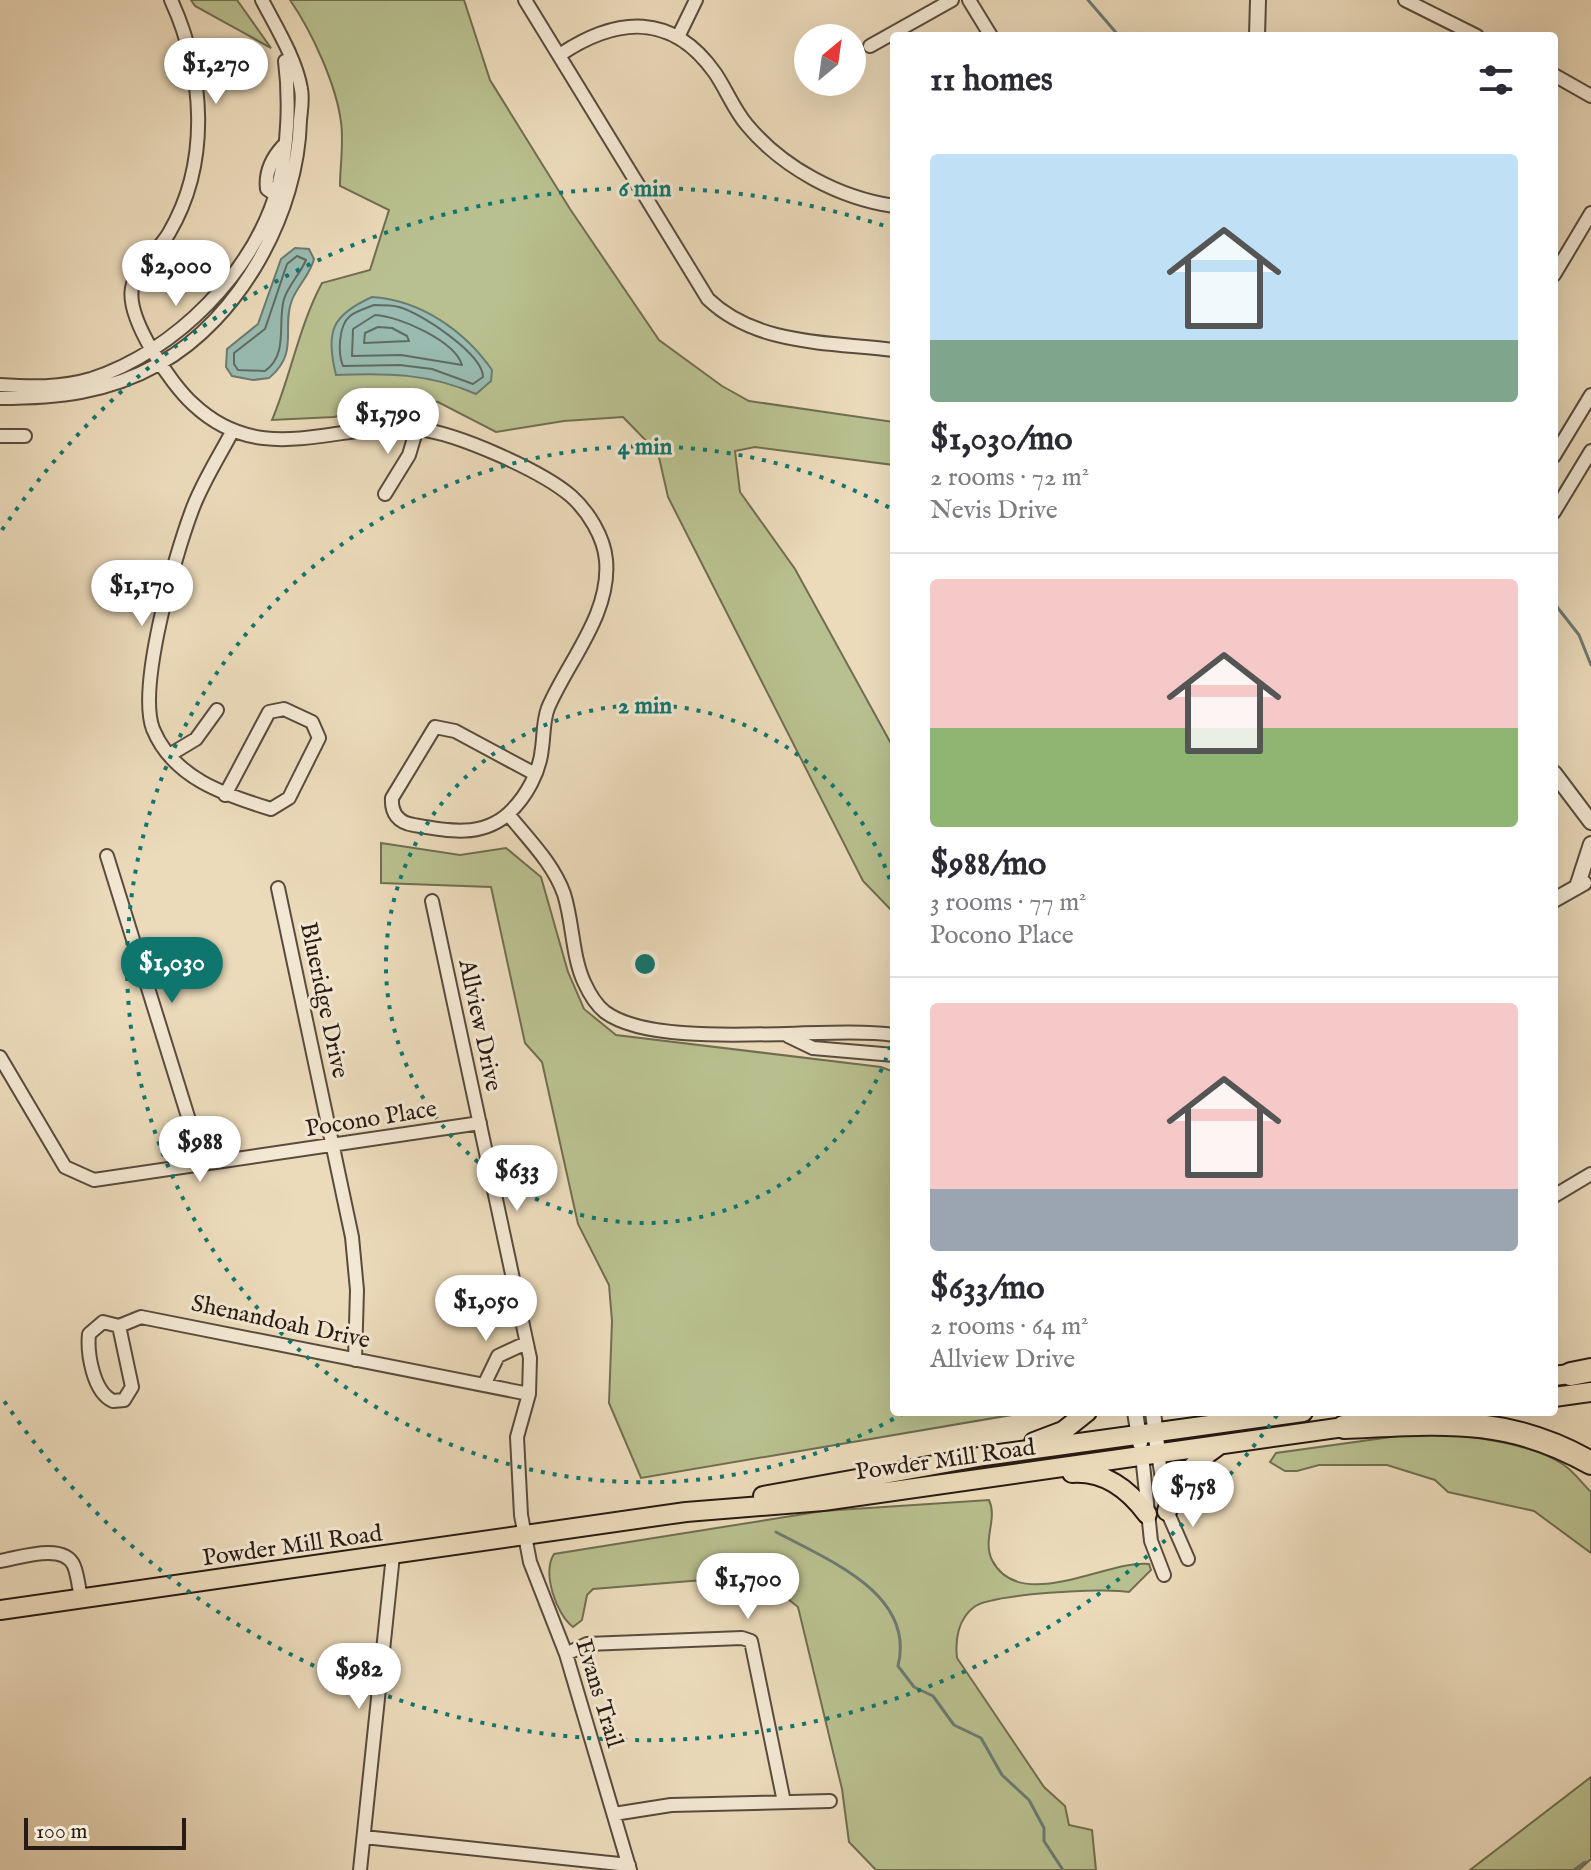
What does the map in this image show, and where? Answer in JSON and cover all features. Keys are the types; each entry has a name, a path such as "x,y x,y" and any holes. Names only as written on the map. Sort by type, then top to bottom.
{"highway":[{"path":"1344,1427 1433,1424 1501,1427 1531,1434 1591,1463"}],"main road":[{"path":"1558,1396 1591,1392"},
{"path":"984,1456 1054,1435 1081,1416"},
{"name":"Powder Mill Road","path":"0,1610 686,1512 821,1484 984,1456 1270,1416"},
{"name":"Powder Mill Road","path":"686,1512 823,1501 1420,1416"},
{"path":"1167,1511 1176,1486 1191,1465 1219,1445"},
{"path":"986,1477 1097,1475 1134,1497 1147,1514"}],"street":[{"path":"171,0 185,31 197,91 194,170 179,214 168,235 137,273 132,287 135,313 153,351 191,403 233,430 266,440 294,440 381,428 417,428 487,449 555,485 582,508 600,537 606,559 603,598 547,711 535,774 526,793 508,814 479,831 410,825 395,816 392,798 435,727 455,731 535,774"},
{"path":"0,398 59,398 120,381 162,363 224,308 248,280 287,200 300,149 301,89 262,0"},
{"path":"525,0 561,54 701,288 717,308 765,333 890,349"},
{"path":"678,37 696,0"},
{"path":"895,32 952,0"},
{"path":"969,0 989,32"},
{"path":"1257,32 1258,0"},
{"path":"1405,0 1469,32"},
{"path":"561,54 586,38 625,25 678,37 702,57 745,123 783,160 822,182 890,205"},
{"path":"870,46 890,35"},
{"path":"273,197 266,182 273,158 283,146 289,89 283,42"},
{"path":"1558,77 1591,96"},
{"path":"283,146 300,149"},
{"path":"273,197 287,200"},
{"path":"0,385 42,387 88,380 153,351 198,314 238,266 273,197"},
{"path":"1558,269 1591,213"},
{"path":"1558,248 1567,254"},
{"path":"1558,450 1591,396"},
{"path":"385,494 409,455 417,428"},
{"path":"225,795 269,712 284,709 312,722 319,738 289,798 271,809 225,795 183,769 153,729 150,685 190,514 233,430"},
{"path":"0,436 25,436"},
{"path":"1558,505 1591,451"},
{"path":"171,754 196,739 217,710"},
{"path":"1558,778 1591,822"},
{"path":"508,814 554,873 564,894 583,980 605,1012 627,1023 652,1029 785,1034 866,1031 890,1037"},
{"path":"1577,887 1589,859 1591,844"},
{"path":"107,856 203,1165"},
{"path":"1558,898 1591,879"},
{"name":"Blueridge Drive","path":"278,888 335,1146 355,1262 355,1360"},
{"name":"Allview Drive","path":"432,901 531,1373 529,1394 517,1437 516,1458 526,1535"},
{"path":"785,1034 813,1048 890,1055"},
{"name":"Pocono Place","path":"0,1057 53,1149 73,1172 94,1180 114,1180 480,1123"},
{"path":"1558,1194 1591,1174"},
{"name":"Shenandoah Drive","path":"119,1326 132,1387 124,1400 118,1402 107,1399 100,1392 88,1343 93,1327 103,1322 119,1326 131,1319 150,1317 529,1394"},
{"path":"484,1385 498,1356 526,1343"},
{"path":"1137,1416 1147,1434 1167,1511 1188,1559"},
{"path":"1147,1434 1152,1416"},
{"path":"1150,1454 1147,1514 1151,1541 1164,1575"},
{"name":"Evans Trail","path":"364,1837 630,1868 566,1654 530,1562 526,1535"},
{"path":"0,1561 44,1554 65,1556 74,1565 81,1599"},
{"path":"360,1870 393,1555"},
{"path":"566,1654 587,1644 742,1638 751,1641 784,1802"},
{"path":"614,1814 671,1805 830,1801"}],"green space":[{"path":"191,0 237,0 271,48 195,6"},
{"path":"290,0 464,0 490,80 570,209 659,340 722,386 749,401 890,421 890,464 755,447 735,451 740,492 795,569 890,742 890,909 863,881 668,497 658,453 623,417 564,421 496,432 438,402 397,401 334,417 272,420 307,316 322,283 370,270 389,210 340,186 342,138 338,107 322,59"},
{"path":"381,843 460,855 506,848 541,877 568,972 584,1009 616,1035 890,1070 890,1416 1005,1416 641,1478 609,1403 612,1321 609,1285 578,1224 542,1062 525,1043 491,887 381,883"},
{"path":"1420,1433 1514,1445 1564,1465 1591,1492 1591,1553 1534,1511 1448,1492 1435,1480 1387,1465 1319,1465 1285,1471 1270,1462 1276,1453"},
{"path":"989,1500 992,1515 989,1552 1005,1576 1023,1583 1043,1584 1132,1565 1149,1564 1151,1570 1129,1592 1049,1593 984,1602 969,1612 957,1637 957,1658 1044,1787 1065,1806 1069,1825 1092,1830 1096,1870 876,1870 849,1842 842,1789 798,1607 783,1595 740,1577 593,1589 587,1595 582,1620 573,1627 561,1613 550,1582 554,1554 823,1511"},
{"path":"1591,1777 1591,1859 1579,1870 1470,1870"}],"water":[{"path":"295,248 309,249 314,259 289,310 284,359 269,378 253,380 232,376 226,367 227,349 258,324 281,259"},
{"path":"372,297 407,304 440,320 481,356 492,370 491,381 476,394 424,378 336,375 331,347 335,326 348,311"}],"waterway":[{"path":"1088,0 1116,32"},
{"path":"1558,608 1579,635 1591,665"},
{"path":"776,1532 842,1568 881,1599 894,1619 900,1641 898,1666 914,1687 933,1696 954,1725 981,1738 1002,1775 1029,1800 1044,1828 1044,1841 1063,1870"},
{"path":"1574,1870 1585,1862"}]}
